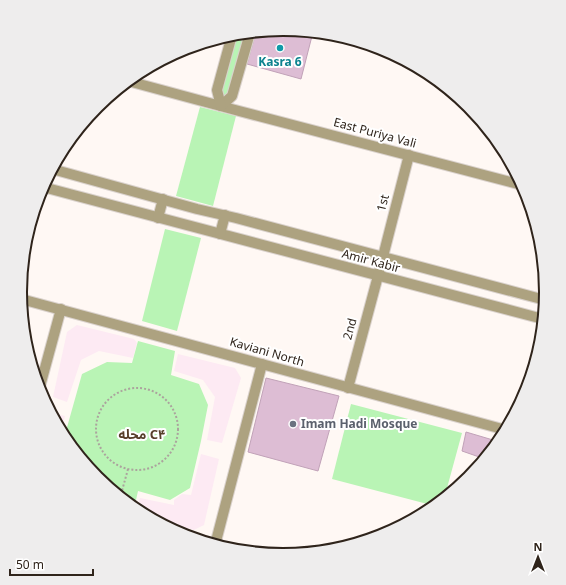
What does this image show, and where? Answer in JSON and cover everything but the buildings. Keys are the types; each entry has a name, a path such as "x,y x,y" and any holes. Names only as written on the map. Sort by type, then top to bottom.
{"street":[{"path":"230,42 217,90 221,106 232,96 248,39"},
{"name":"East Puriya Vali","path":"136,83 515,183"},
{"name":"1st","path":"378,276 409,155"},
{"name":"Amir Kabir","path":"58,170 197,209 539,298"},
{"name":"Amir Kabir","path":"49,189 537,318"},
{"path":"158,218 163,199"},
{"path":"220,234 225,216"},
{"name":"2nd","path":"348,388 378,276"},
{"name":"Kaviani North","path":"28,301 500,428"},
{"path":"42,378 61,309"},
{"path":"216,540 262,364"}],"path":[{"path":"133,388 146,389 158,394 168,402 172,408 178,427 177,440 172,452 163,461 153,467 141,470 128,469 116,464 106,456 99,446 96,433 96,418 101,408 110,398 120,391 133,388"},
{"path":"122,492 128,469"}],"shaded area":[{"path":"77,325 134,339 137,343 133,358 99,351 81,360 67,402 53,397 67,332"},
{"path":"178,354 235,368 241,378 222,443 207,440 215,397 203,380 174,371"},
{"path":"58,414 65,416 63,424"},
{"path":"201,454 219,459 204,525 194,530 179,526 138,503 140,498 174,505 174,500 182,494 191,495"}],"green space":[{"path":"246,39 230,95 224,99 221,92 232,41"},
{"path":"200,107 236,116 213,206 176,196"},
{"path":"165,229 201,238 177,331 142,321"},
{"path":"138,341 175,351 171,375 199,384 208,405 190,488 170,500 138,491 136,502 127,496 102,474 66,429 82,374 107,362 132,363"},
{"path":"351,404 462,433 447,490 427,504 332,479"}],"place":[{"name":"Kasra 6","path":"280,48"},
{"name":"Imam Hadi Mosque","path":"293,424"}],"district":[{"name":"محله C۴","path":"142,434"}]}
